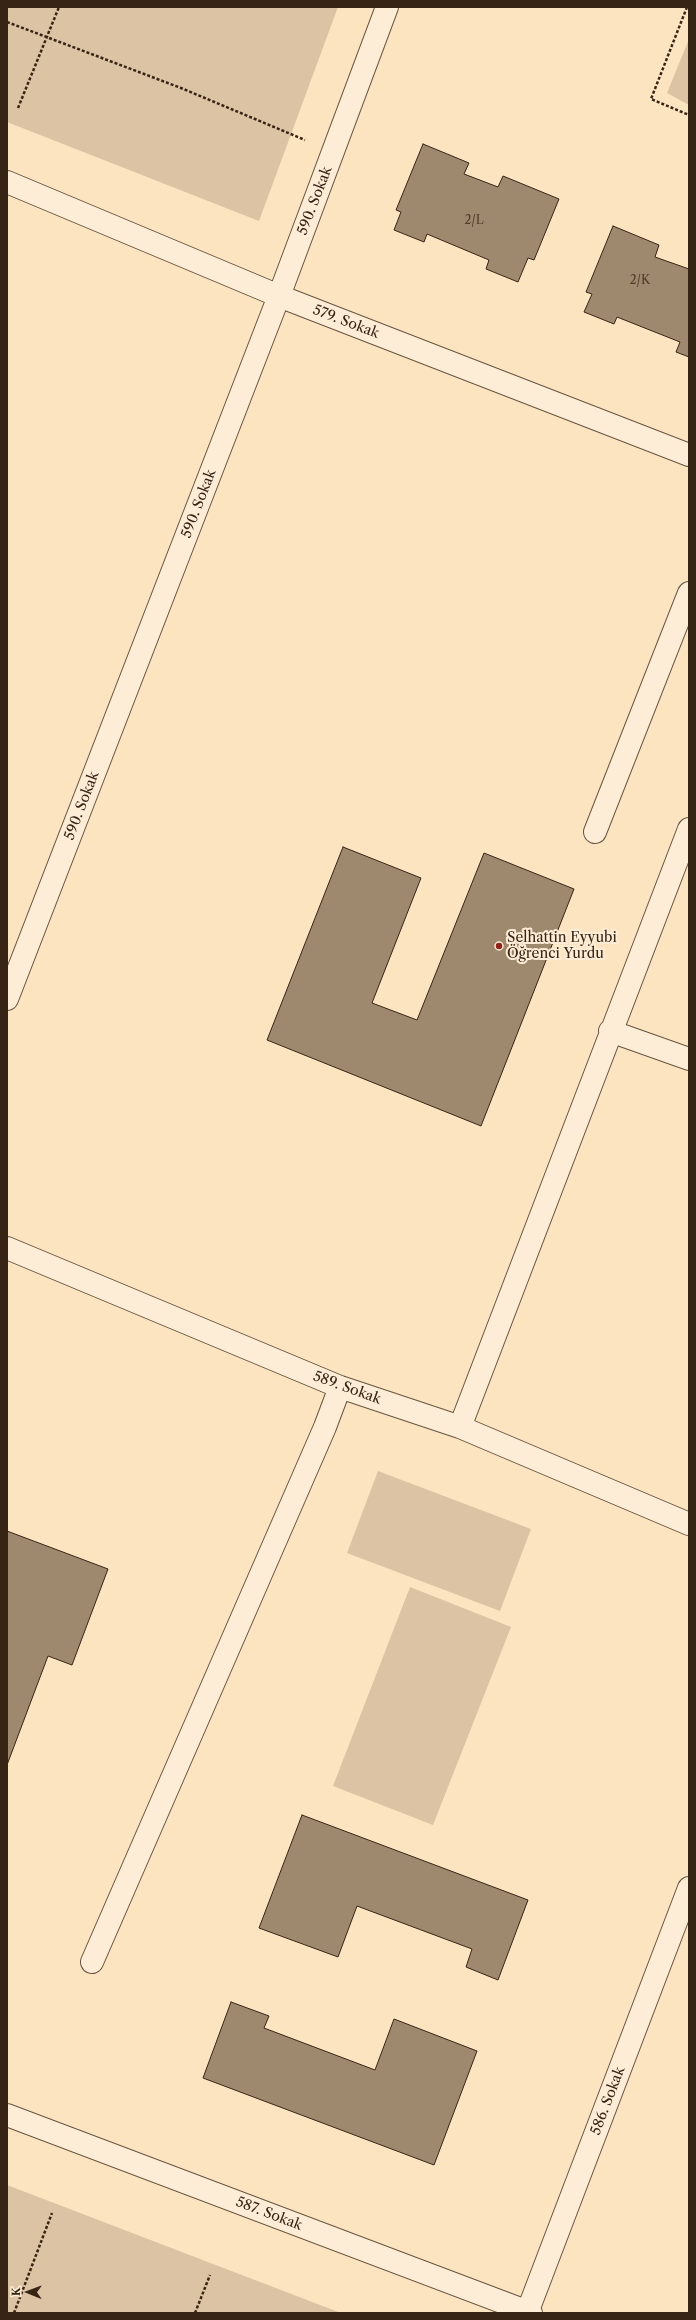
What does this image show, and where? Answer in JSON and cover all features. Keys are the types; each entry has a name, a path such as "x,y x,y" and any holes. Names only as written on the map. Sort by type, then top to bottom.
{"street":[{"name":"590. Sokak","path":"7,999 279,296 388,7"},
{"name":"579. Sokak","path":"7,182 279,296 689,455"},
{"path":"595,832 689,593"},
{"path":"460,1427 610,1031 689,828"},
{"path":"610,1031 689,1059"},
{"name":"589. Sokak","path":"7,1248 340,1387 460,1427 689,1524"},
{"path":"92,1962 325,1427 340,1387"},
{"name":"586. Sokak","path":"529,2313 689,1888"},
{"name":"587. Sokak","path":"7,2115 529,2313"}],"path":[{"path":"18,108 59,7"},
{"path":"688,7 651,99 689,115"},
{"path":"7,22 182,88 308,141"},
{"path":"14,2313 52,2213"},
{"path":"195,2313 210,2275"}],"shaded area":[{"path":"7,7 338,7 259,221 7,122"},
{"path":"689,39 689,105 667,93"},
{"path":"378,1471 531,1529 500,1611 347,1553"},
{"path":"410,1587 511,1627 433,1825 333,1786"},
{"path":"7,2185 341,2313 7,2313"}],"building":[{"path":"423,144 469,163 464,174 498,187 503,176 559,199 534,260 528,258 518,282 486,269 489,260 427,234 424,242 394,230 401,212 396,210"},
{"path":"613,226 659,245 655,257 689,269 689,357 676,352 680,342 617,317 614,324 584,312 592,294 586,292"},
{"name":"Selhattin Eyyubi Öğrenci Yurdu","path":"343,847 421,878 372,1003 417,1020 484,853 574,889 481,1126 267,1040"},
{"path":"7,1531 108,1569 72,1665 48,1656 7,1765"},
{"path":"302,1815 528,1900 498,1980 466,1967 472,1949 357,1906 338,1957 259,1928"},
{"path":"231,2002 269,2016 264,2028 375,2070 394,2019 477,2051 434,2165 203,2078"}],"place":[{"name":"Selhattin Eyyubi Öğrenci Yurdu","path":"499,946"}]}
